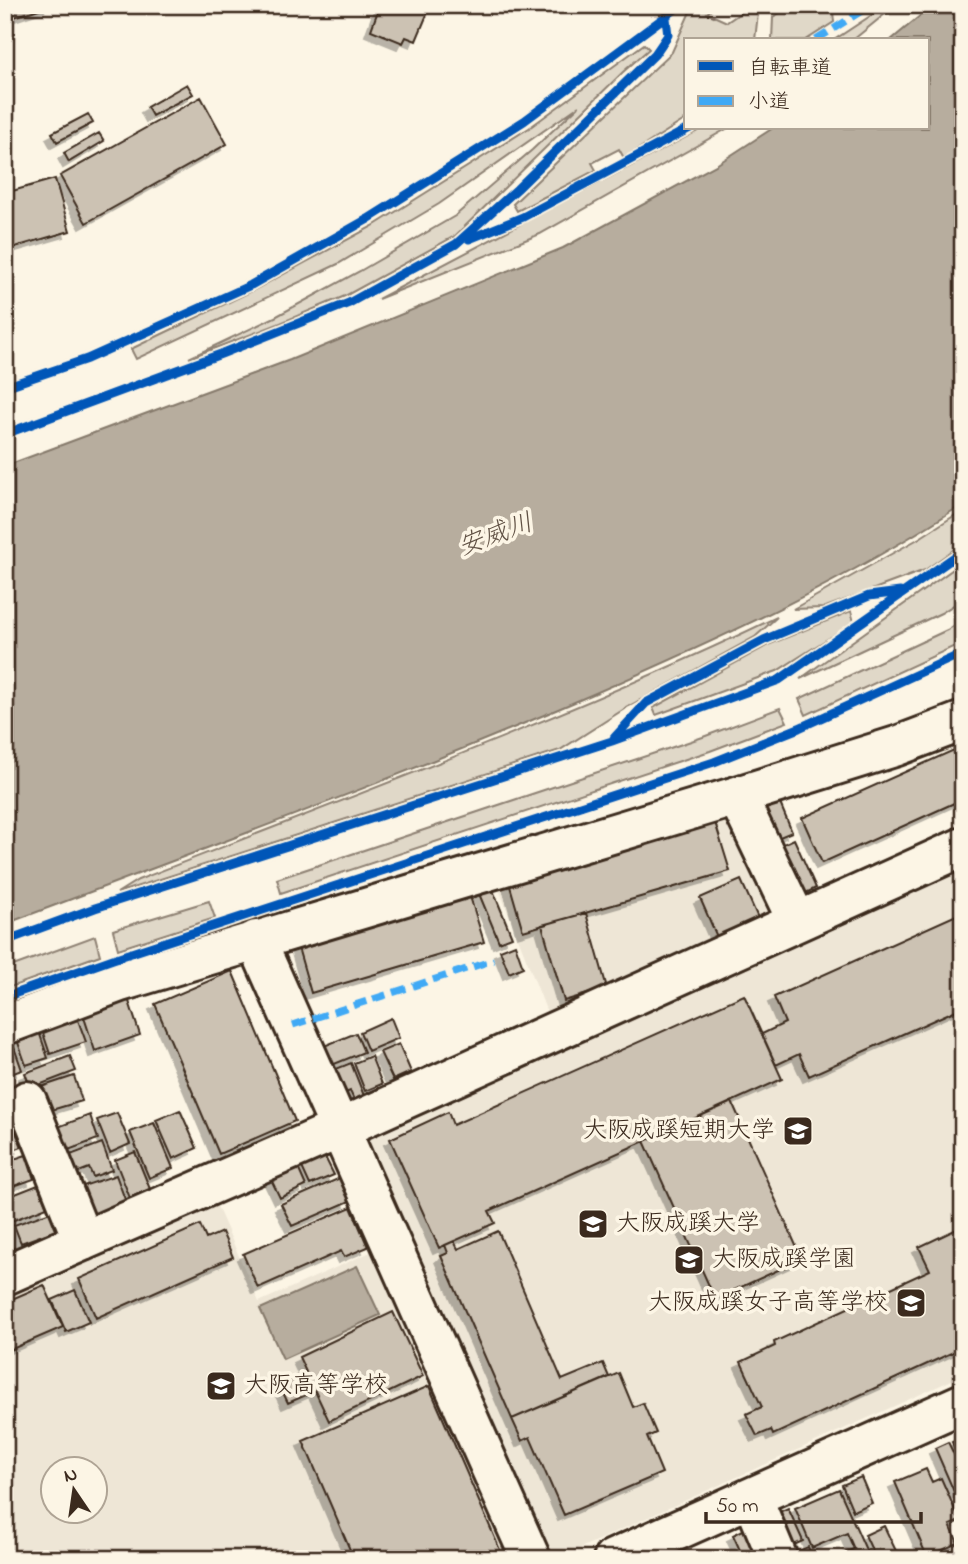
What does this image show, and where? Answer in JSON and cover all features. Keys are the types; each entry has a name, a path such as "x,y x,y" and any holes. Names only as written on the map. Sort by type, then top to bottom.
{"street":[{"path":"5,1025 120,982 737,796 897,746 963,721"},
{"path":"737,796 797,921"},
{"path":"5,1275 339,1129 963,847"},
{"path":"256,940 531,1559"},
{"path":"27,1101 83,1241"},
{"path":"613,1559 963,1403"},
{"path":"752,1497 778,1559"}],"shaded area":[{"path":"693,5 717,5 707,13 727,22 752,5 758,13 755,38 684,38 684,120 624,158 619,149 592,163 596,170 517,211 513,204 672,52"},
{"path":"887,5 896,5 855,38 837,38"},
{"path":"786,9 833,12 834,22 809,38 772,38 773,17"},
{"path":"644,44 649,49 455,236 345,296 189,358 275,317 455,216 579,106 439,204 338,264 136,359 131,349 254,290 373,226 529,128"},
{"path":"699,130 724,130 540,234 378,299"},
{"path":"963,510 963,543 925,570 823,608 793,609 918,539"},
{"path":"963,562 963,599 941,613 800,679"},
{"path":"851,611 854,622 777,671 656,715 653,708 768,645"},
{"path":"777,617 755,637 629,706 560,750 117,893 138,880 540,722 699,654"},
{"path":"963,620 963,640 953,647 806,715 799,699"},
{"path":"780,708 787,722 710,751 281,893 277,879 703,737"},
{"path":"731,816 774,908 764,924 550,1020 495,879"},
{"name":"大阪成蹊学園","path":"963,863 963,1375 556,1559 547,1559 364,1144 369,1128"},
{"path":"209,901 215,918 118,949 113,930"},
{"path":"95,936 100,955 5,989 5,969"},
{"name":"大阪高等学校","path":"213,1197 259,1302 375,1250 513,1559 5,1559 5,1289"}],"water":[{"name":"安威川","path":"933,5 963,5 963,504 828,584 639,674 519,726 373,784 5,924 5,466 290,360 563,248 716,165 770,130 930,130 930,38 893,38"},
{"path":"357,1266 380,1315 283,1359 260,1309"}],"building":[{"path":"5,5 51,5 5,20"},
{"path":"380,5 431,5 416,41 406,37 403,43 371,30"},
{"path":"187,84 193,94 152,116 147,107"},
{"path":"201,97 227,144 86,223 60,176"},
{"path":"88,114 93,123 57,142 52,133"},
{"path":"99,133 104,141 69,162 64,153"},
{"path":"55,179 70,231 5,250 5,193"},
{"path":"963,746 963,799 822,863 802,818"},
{"path":"779,801 792,832 775,839 762,808"},
{"path":"714,819 730,871 523,931 508,879"},
{"path":"794,839 816,888 804,894 781,845"},
{"path":"488,878 512,937 499,942 475,884"},
{"path":"741,880 758,918 717,937 700,898"},
{"path":"469,893 484,942 311,993 297,944"},
{"path":"963,912 963,1007 809,1076 799,1054 776,1065 762,1034 785,1023 774,997"},
{"path":"586,913 607,988 564,1001 542,925"},
{"path":"515,944 523,967 509,973 500,950"},
{"path":"232,971 295,1121 219,1154 155,1004"},
{"path":"126,992 140,1035 95,1051 81,1008"},
{"path":"744,995 782,1079 489,1211 495,1223 439,1248 390,1139 448,1112 453,1125"},
{"path":"75,1012 86,1042 50,1054 40,1024"},
{"path":"391,1018 399,1038 368,1051 360,1032"},
{"path":"37,1026 48,1058 26,1065 15,1034"},
{"path":"356,1033 364,1052 332,1065 324,1046"},
{"path":"10,1036 22,1070 5,1076 5,1037"},
{"path":"399,1044 411,1072 393,1080 380,1052"},
{"path":"70,1056 76,1071 31,1088 25,1073"},
{"path":"371,1056 382,1084 365,1091 354,1063"},
{"path":"351,1063 364,1096 354,1100 350,1091 341,1095 331,1071"},
{"path":"74,1076 82,1101 48,1111 41,1087"},
{"path":"732,1102 802,1259 715,1299 644,1141"},
{"path":"5,1106 13,1126 5,1129"},
{"path":"180,1110 197,1148 173,1159 156,1120"},
{"path":"117,1113 130,1144 110,1153 97,1120"},
{"path":"90,1115 98,1139 63,1152 55,1128"},
{"path":"154,1123 173,1168 149,1178 130,1132"},
{"path":"15,1130 22,1147 5,1153 5,1133"},
{"path":"102,1143 112,1170 93,1177 89,1168 71,1175 65,1157"},
{"path":"135,1152 150,1189 130,1198 115,1160"},
{"path":"323,1153 334,1175 310,1185 300,1163"},
{"path":"26,1155 34,1179 5,1189 5,1162"},
{"path":"295,1161 306,1186 280,1198 268,1173"},
{"path":"116,1175 127,1205 85,1219 74,1189"},
{"path":"340,1178 350,1201 292,1226 281,1204"},
{"path":"38,1185 47,1207 9,1222 5,1213 5,1198"},
{"path":"351,1207 368,1247 344,1257 341,1251 258,1288 243,1254"},
{"path":"53,1211 59,1229 21,1243 14,1225"},
{"path":"200,1225 206,1239 222,1232 233,1257 96,1318 79,1279"},
{"name":"大阪成蹊女子高等学校","path":"963,1226 963,1336 955,1340 960,1349 773,1435 771,1430 757,1436 746,1414 762,1407 741,1362 775,1346 774,1342 930,1270 919,1247"},
{"path":"498,1231 562,1380 603,1363 609,1377 512,1419 441,1256 448,1253 445,1245 454,1241 458,1249"},
{"path":"44,1285 63,1327 5,1352 5,1302"},
{"path":"75,1290 89,1322 66,1332 52,1300"},
{"path":"393,1312 423,1376 329,1421 315,1391 288,1403 279,1384 306,1372 299,1357"},
{"path":"619,1373 633,1407 643,1403 656,1433 647,1437 662,1473 564,1515 530,1437 522,1441 512,1419"},
{"path":"429,1386 504,1559 354,1559 303,1441"},
{"path":"963,1438 963,1468 952,1442"},
{"path":"948,1442 963,1473 963,1490 955,1494 935,1448"},
{"path":"926,1469 932,1482 941,1478 960,1521 950,1525 958,1543 927,1557 895,1482"},
{"path":"861,1477 872,1503 853,1511 842,1485"},
{"path":"839,1489 870,1559 830,1559 854,1549 847,1533 812,1548 795,1508"},
{"path":"788,1508 803,1541 785,1549 770,1516"},
{"path":"751,1526 765,1559 744,1559 733,1535"},
{"path":"884,1526 897,1553 884,1559 876,1559 865,1535"},
{"path":"808,1547 813,1559 788,1559 787,1556"}],"marked path":[{"path":"819,38 871,5"},
{"path":"293,1025 494,960"}],"cycle path":[{"path":"5,387 87,359 251,285 368,219 524,121 681,5"},
{"path":"5,434 221,354 349,303 456,244 517,189 655,54 668,35 666,18"},
{"path":"469,239 523,217 686,130"},
{"path":"5,941 95,908 612,741 779,680 963,551"},
{"path":"614,738 646,703 764,640 869,596 900,592"},
{"path":"5,997 714,762 799,728 963,653"}],"place":[{"name":"大阪成蹊短期大学","path":"798,1131"},
{"name":"大阪成蹊大学","path":"593,1224"},
{"name":"大阪成蹊学園","path":"689,1260"},
{"name":"大阪成蹊女子高等学校","path":"911,1303"},
{"name":"大阪高等学校","path":"221,1386"}]}
